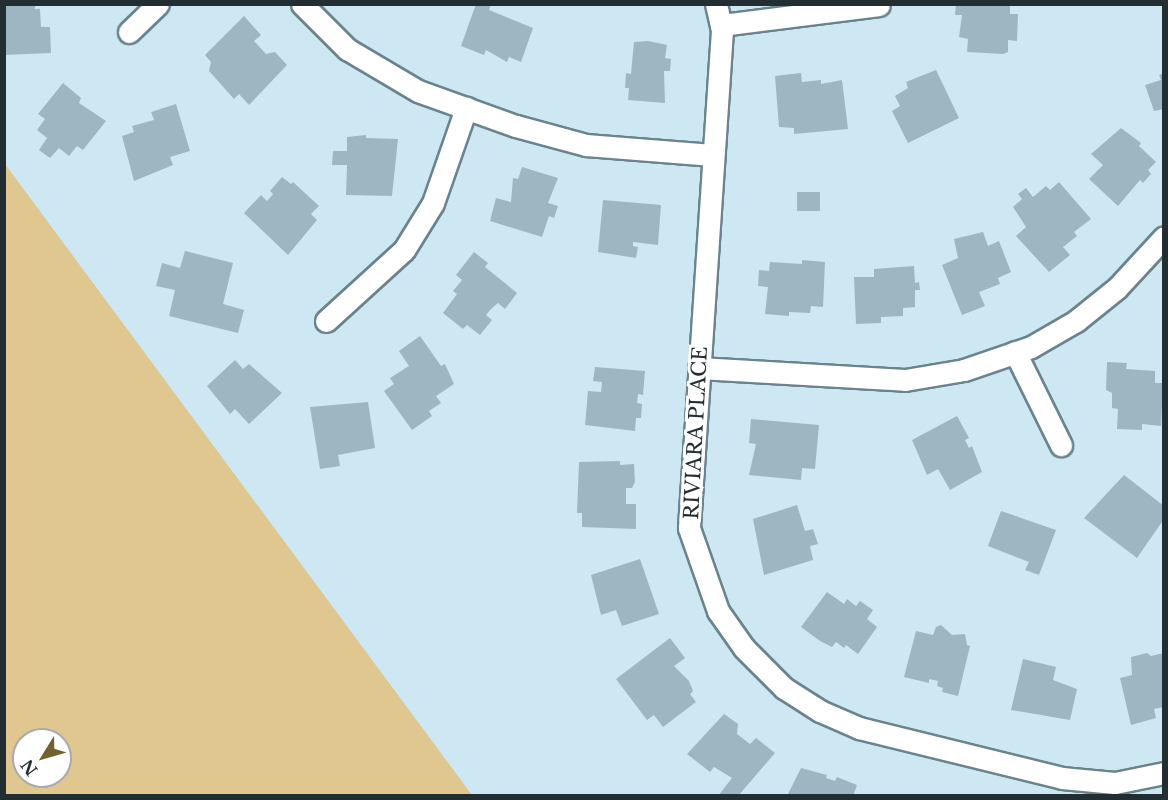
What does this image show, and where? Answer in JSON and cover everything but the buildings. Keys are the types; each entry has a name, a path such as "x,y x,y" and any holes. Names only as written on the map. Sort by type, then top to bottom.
{"street":[{"path":"129,32 158,4"},
{"path":"302,4 347,49 418,91 585,145 713,155"},
{"path":"718,15 879,4"},
{"name":"RIVIARA PLACE","path":"718,15 713,155 689,528 718,611 744,648 784,688 820,711 859,728 1062,778 1115,783 1164,773"},
{"path":"326,321 404,250 433,203 466,108"},
{"path":"699,368 905,380 964,370 1015,352 1076,321 1117,288 1164,237"},
{"path":"1015,352 1061,445"}],"shaded area":[{"path":"5,164 472,795 5,795"}]}
